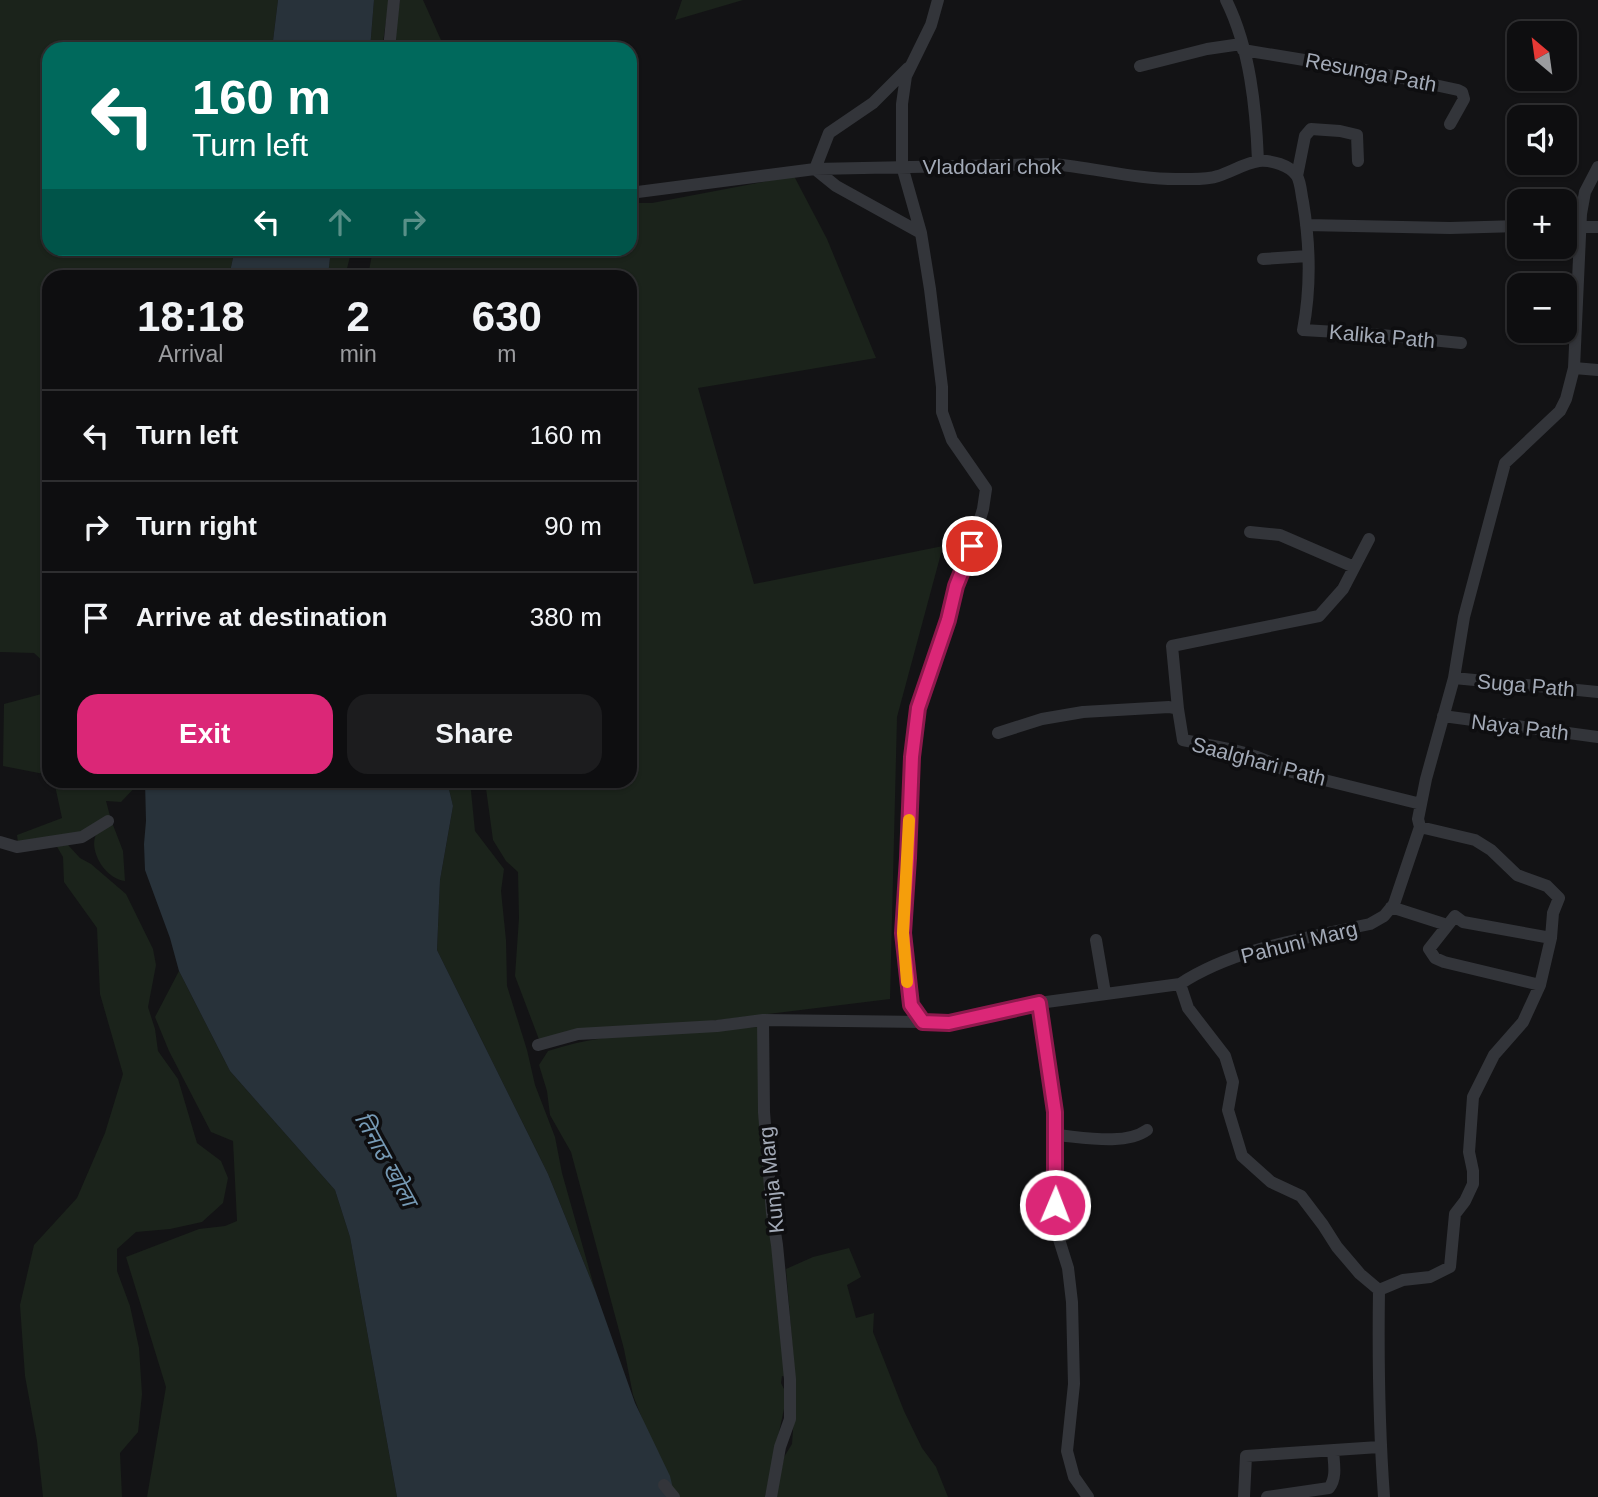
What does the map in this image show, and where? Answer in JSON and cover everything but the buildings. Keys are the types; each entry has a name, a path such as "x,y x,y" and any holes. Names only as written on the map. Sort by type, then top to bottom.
{"street":[{"path":"390,42 394,0"},
{"path":"923,1022 911,1005 903,933 912,757 918,708 948,620 956,586 972,546 986,489 947,430 942,412 937,342 921,233 902,166 902,104 906,76 931,25 938,0"},
{"path":"1226,0 1239,32 1252,90 1258,161 1277,163 1297,176"},
{"path":"1140,66 1207,49 1242,47"},
{"name":"Resunga Path","path":"1242,47 1458,90 1462,92 1464,99 1450,124"},
{"path":"912,64 873,103 829,133 815,169 836,186 921,233"},
{"path":"1263,259 1308,256 1306,225 1297,176 1307,132 1315,129 1357,135 1358,161"},
{"name":"Vladodari chok","path":"637,192 815,169 1053,164 1090,167 1135,177 1178,179 1214,177 1258,161"},
{"path":"1447,925 1391,907 1420,827 1418,819 1421,804 1454,678 1464,617 1487,536 1500,474 1505,463 1560,411 1574,368 1585,192 1598,167"},
{"path":"1306,225 1507,226"},
{"path":"1577,228 1598,227"},
{"name":"Kalika Path","path":"1308,256 1308,303 1304,330 1461,343"},
{"path":"1574,368 1598,370"},
{"path":"1250,532 1280,535 1353,567"},
{"path":"1178,709 1172,646 1319,615 1343,589 1369,540"},
{"name":"Suga Path","path":"1454,678 1598,692"},
{"name":"Saalghari Path","path":"998,733 1042,719 1083,712 1168,707 1178,709 1183,740 1254,756 1272,762 1284,770 1421,804"},
{"name":"Naya Path","path":"1443,716 1598,737"},
{"path":"0,842 18,847 82,837 108,821"},
{"path":"1379,1290 1403,1280 1430,1277 1450,1267 1455,1214 1473,1184 1474,1171 1469,1152 1473,1097 1494,1055 1522,1022 1540,985 1551,938 1553,913 1559,898 1553,890 1517,875 1491,850 1475,840 1420,827"},
{"name":"Pahuni Marg","path":"1180,984 1201,970 1230,959 1273,946 1370,924 1384,916 1391,907"},
{"path":"1540,985 1435,958 1429,949 1455,916 1462,922 1551,938"},
{"path":"1096,940 1105,993"},
{"path":"538,1045 578,1034 716,1026 763,1020 949,1023 1039,1003 1180,984 1188,1008 1225,1056 1233,1082 1228,1110 1242,1156 1270,1182 1301,1196 1337,1247 1360,1274 1379,1290"},
{"path":"1039,1003 1052,1089 1057,1233 1068,1268 1074,1351 1074,1384 1067,1451 1074,1477 1088,1497"},
{"name":"Kunja Marg","path":"763,1020 765,1129 790,1379 790,1419 780,1447 771,1497"},
{"path":"1055,1135 1123,1139 1137,1138 1147,1130"},
{"path":"1379,1290 1377,1377 1382,1417 1380,1447 1384,1497"},
{"path":"1244,1497 1247,1456 1380,1447"},
{"path":"1267,1497 1329,1488 1333,1483 1333,1451"},
{"path":"664,1485 674,1497"}],"shaded area":[{"path":"0,0 278,0 273,42 42,42 42,256 233,256 230,270 42,270 42,660 34,653 0,652"},
{"path":"374,0 389,0 383,42 371,42"},
{"path":"400,0 423,0 442,42 394,42"},
{"path":"682,0 743,0 675,20"},
{"path":"794,176 827,239 876,358 698,388 754,584 943,546 897,717 890,999 540,1042 515,976 519,918 518,872 506,861 493,840 486,788 637,788 637,270 369,270 372,256 637,256 637,203 652,203"},
{"path":"330,256 350,256 347,270 329,270"},
{"path":"42,694 42,774 3,766 4,704"},
{"path":"56,788 134,788 121,802 106,801 110,816 81,832 18,843 17,835 62,818"},
{"path":"449,788 471,788 475,831 504,869 501,891 507,986 535,1085 555,1137 562,1173 595,1290 548,1174 437,950 440,880 453,806"},
{"path":"113,825 123,851 125,881 107,872 100,863 94,844 96,835 102,828"},
{"path":"56,845 68,845 80,858 126,894 153,949 156,965 148,1007 158,1051 178,1079 197,1143 221,1161 228,1178 223,1203 202,1222 170,1229 136,1232 117,1249 117,1271 130,1306 139,1348 142,1394 138,1432 120,1453 122,1497 43,1497 37,1441 25,1376 20,1305 34,1245 77,1198 105,1133 123,1074 100,994 97,928 64,882 63,857"},
{"path":"179,971 230,1071 335,1190 350,1237 397,1497 147,1497 166,1387 126,1257 199,1229 225,1226 237,1221 233,1141 211,1132 169,1051 155,1017"},
{"path":"758,1027 761,1109 787,1377 782,1376 781,1383 787,1395 765,1497 678,1497 669,1489 633,1395 624,1349 571,1152 550,1115 547,1091 539,1065 548,1051 599,1039"},
{"path":"849,1248 861,1277 847,1285 856,1318 874,1313 873,1332 904,1411 922,1448 936,1467 948,1497 776,1497 784,1457 792,1444 796,1389 786,1269 813,1257"}],"water":[{"path":"278,0 374,0 371,42 273,42"},
{"path":"233,256 330,256 329,270 230,270"},
{"name":"तिनाउ खोला","path":"145,788 449,788 453,806 440,880 437,950 548,1174 595,1290 635,1403 670,1476 675,1497 397,1497 350,1237 335,1190 230,1071 179,971 145,870"}],"slow traffic":[{"path":"907,982 903,933 909,820"}],"route":[{"path":"972,546 956,586 948,620 918,708 912,757 903,933 906,975 911,1005 923,1022 949,1023 1039,1003 1055,1112 1055,1205"}]}
